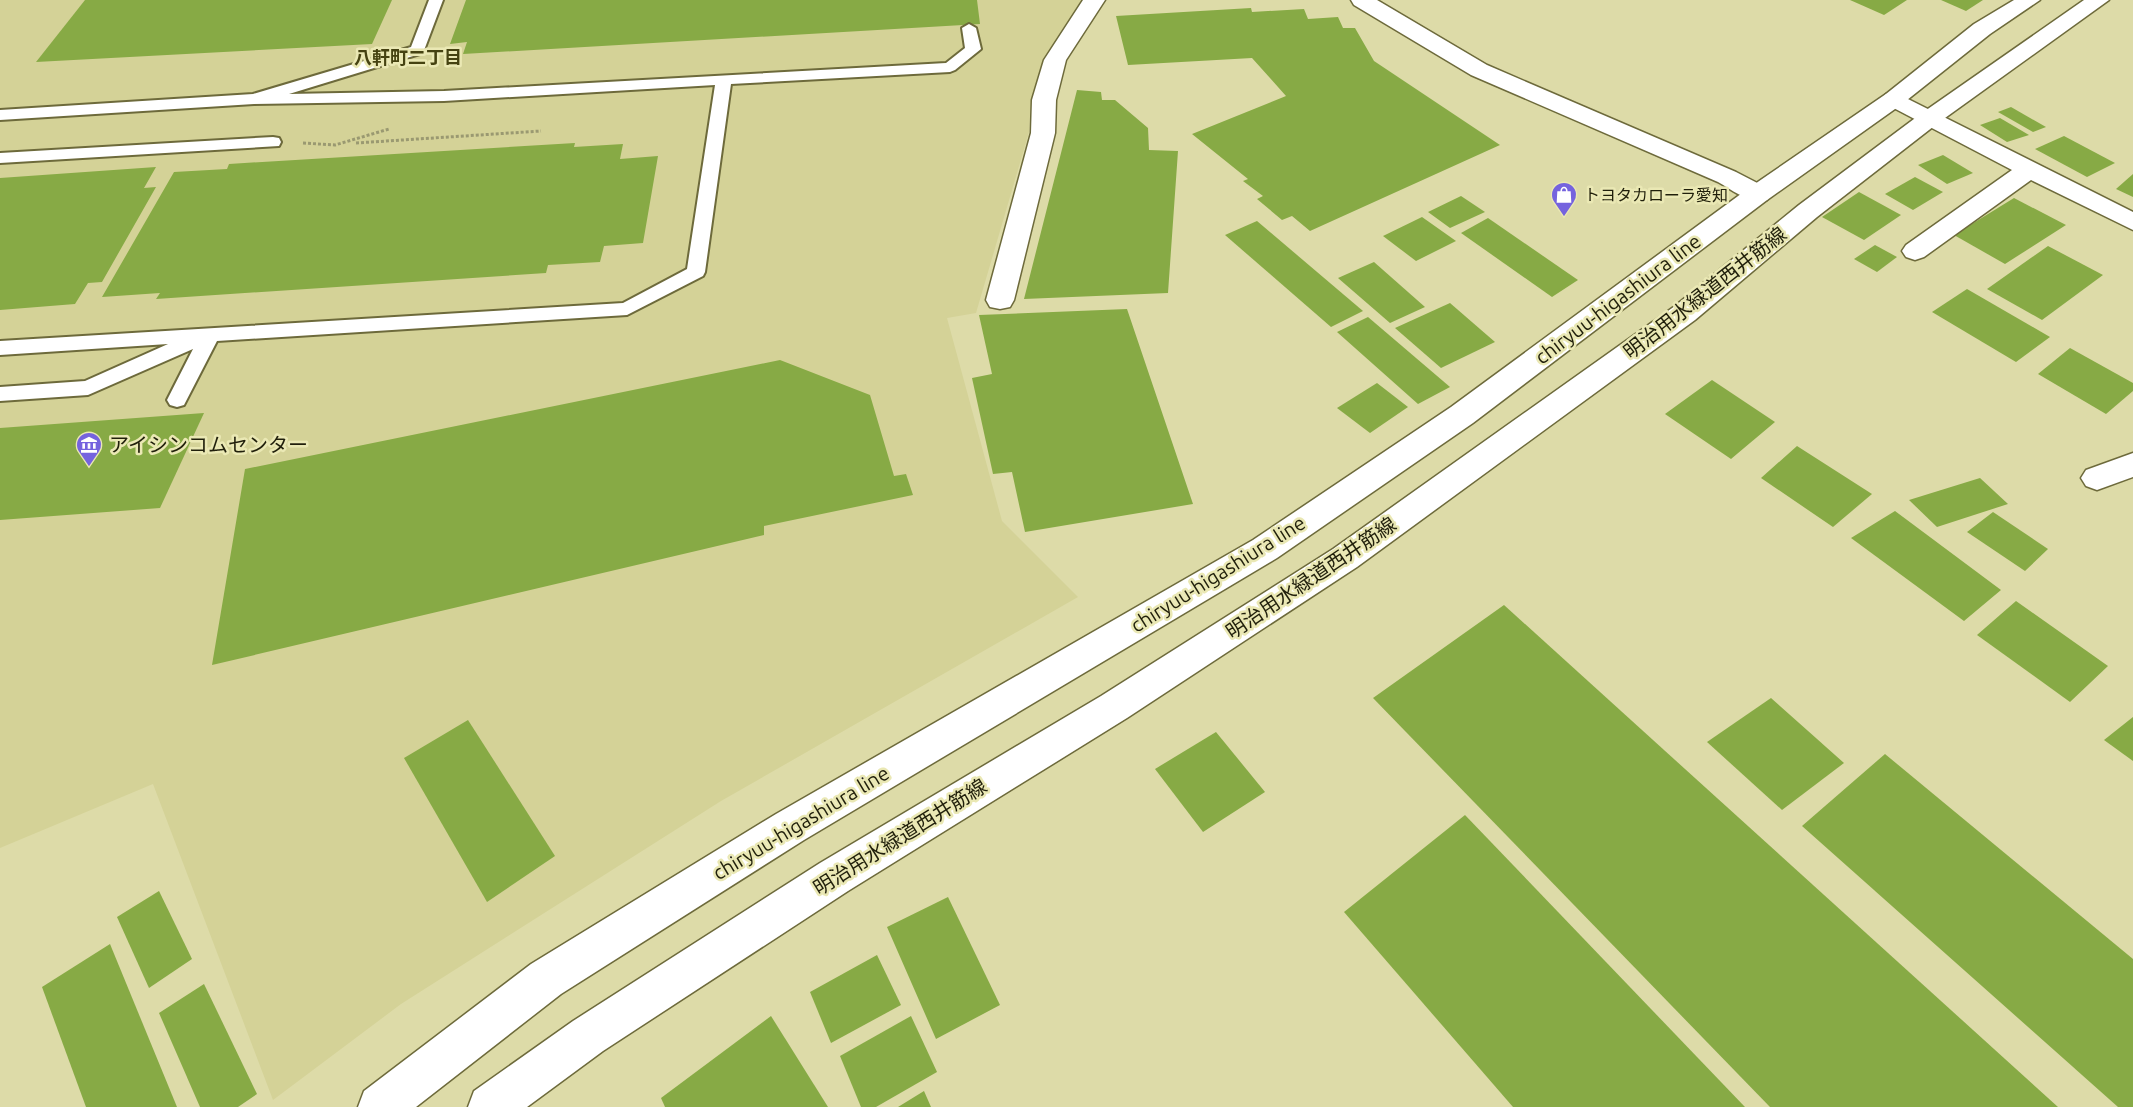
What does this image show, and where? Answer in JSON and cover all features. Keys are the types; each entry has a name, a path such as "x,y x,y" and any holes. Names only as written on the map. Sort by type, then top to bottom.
{"street":[{"path":"1000,300 1043,133 1044,100 1055,60 1094,0"},
{"path":"1362,0 1479,70 1727,177 1758,194"},
{"name":"chiryuu-higashiura line","path":"380,1107 546,980 790,827 1264,549 1462,415 1758,194 1894,99 1982,29 2029,0"},
{"name":"明治用水緑道西井筋線","path":"490,1107 588,1035 834,877 1114,707 1345,558 1685,313 1808,211 1930,118 2098,0"},
{"path":"1894,99 2133,222"},
{"path":"1915,251 2030,169"},
{"path":"2097,478 2133,465"}],"lane":[{"path":"254,99 418,50 436,0"},
{"path":"0,115 254,99 444,96 950,66 973,49 969,28"},
{"path":"0,348 211,333 627,309 696,272 724,80"},
{"path":"0,158 273,142"},
{"path":"0,394 88,388 211,333"},
{"path":"177,400 211,333"}],"path":[{"path":"349,143 541,131"}],"shaded area":[{"path":"0,0 1083,0 1044,61 1031,99 1029,132 976,313 947,318 1002,521 1078,597 721,801 401,1004 273,1100 153,784 0,848"}],"building":[{"path":"85,0 392,0 372,44 36,62"},
{"path":"466,0 977,0 980,24 463,54 467,42 450,44"},
{"path":"1850,0 1907,0 1884,15"},
{"path":"1941,0 1983,0 1966,11"},
{"path":"1251,8 1252,12 1304,9 1308,19 1338,17 1343,28 1355,28 1374,61 1500,145 1310,231 1292,216 1282,220 1257,199 1263,196 1243,181 1248,179 1192,134 1286,96 1252,58 1128,65 1116,16"},
{"path":"1077,90 1101,92 1102,100 1115,100 1148,128 1149,150 1178,151 1168,293 1024,299"},
{"path":"2011,107 2046,127 2033,132 1998,112"},
{"path":"2000,118 2029,135 2007,142 1980,125"},
{"path":"2064,136 2115,163 2087,177 2035,149"},
{"path":"575,143 574,147 623,144 620,159 658,156 643,243 604,246 600,262 548,265 546,273 156,299 160,293 102,297 174,172 227,169 229,164"},
{"path":"1943,155 1973,173 1947,184 1918,165"},
{"path":"156,167 144,188 156,187 102,282 88,283 75,304 0,310 0,178"},
{"path":"2133,174 2133,197 2116,189"},
{"path":"1915,177 1943,192 1913,210 1885,194"},
{"path":"1859,192 1901,215 1864,240 1822,217"},
{"path":"1461,196 1485,212 1450,228 1428,212"},
{"path":"2014,198 2066,225 2005,264 1954,235"},
{"path":"1422,217 1456,241 1416,261 1383,236"},
{"path":"1488,218 1578,280 1552,297 1461,233"},
{"path":"1257,221 1363,311 1331,327 1225,235"},
{"path":"1875,245 1897,257 1877,272 1854,259"},
{"path":"2048,246 2103,275 2042,320 1987,289"},
{"path":"1374,262 1425,307 1390,323 1338,278"},
{"path":"1967,289 2050,337 2016,362 1932,312"},
{"path":"1450,303 1495,342 1441,368 1395,328"},
{"path":"1127,309 1193,504 1025,532 1012,472 993,474 972,378 992,374 979,315"},
{"path":"1368,317 1450,387 1418,404 1337,332"},
{"path":"2070,348 2133,383 2133,391 2106,414 2038,374"},
{"path":"780,360 870,395 894,476 906,474 913,495 764,526 764,535 212,665 245,469"},
{"path":"1712,380 1775,422 1731,459 1665,414"},
{"path":"1377,383 1408,407 1370,433 1337,408"},
{"name":"アイシンコムセンター","path":"204,413 160,508 0,520 0,428"},
{"path":"1797,446 1872,494 1833,527 1761,478"},
{"path":"1980,478 2008,504 1937,527 1909,500"},
{"path":"1895,511 2001,590 1964,621 1851,538"},
{"path":"1993,512 2048,549 2025,571 1967,532"},
{"path":"2016,601 2108,666 2070,702 1977,635"},
{"path":"1504,605 2058,1107 1770,1107 1373,698"},
{"path":"1771,698 1844,763 1782,810 1707,742"},
{"path":"2133,717 2133,761 2104,740"},
{"path":"468,720 555,856 487,902 404,758"},
{"path":"1216,732 1265,792 1203,832 1155,769"},
{"path":"1885,754 2133,959 2133,1107 2118,1107 1802,826"},
{"path":"1465,815 1745,1107 1513,1107 1344,912"},
{"path":"159,891 192,959 149,988 117,917"},
{"path":"948,897 1000,1005 936,1039 887,927"},
{"path":"110,944 177,1107 86,1107 42,987"},
{"path":"877,955 901,1005 831,1043 810,992"},
{"path":"204,984 257,1094 238,1107 200,1107 159,1013"},
{"path":"771,1016 828,1107 665,1107 661,1098"},
{"path":"911,1016 937,1072 876,1107 861,1107 840,1056"},
{"path":"924,1091 931,1107 898,1107"}],"place":[{"name":"トヨタカローラ愛知","path":"1564,218"},
{"name":"アイシンコムセンター","path":"89,468"}],"district":[{"name":"八軒町二丁目","path":"408,58"}]}
